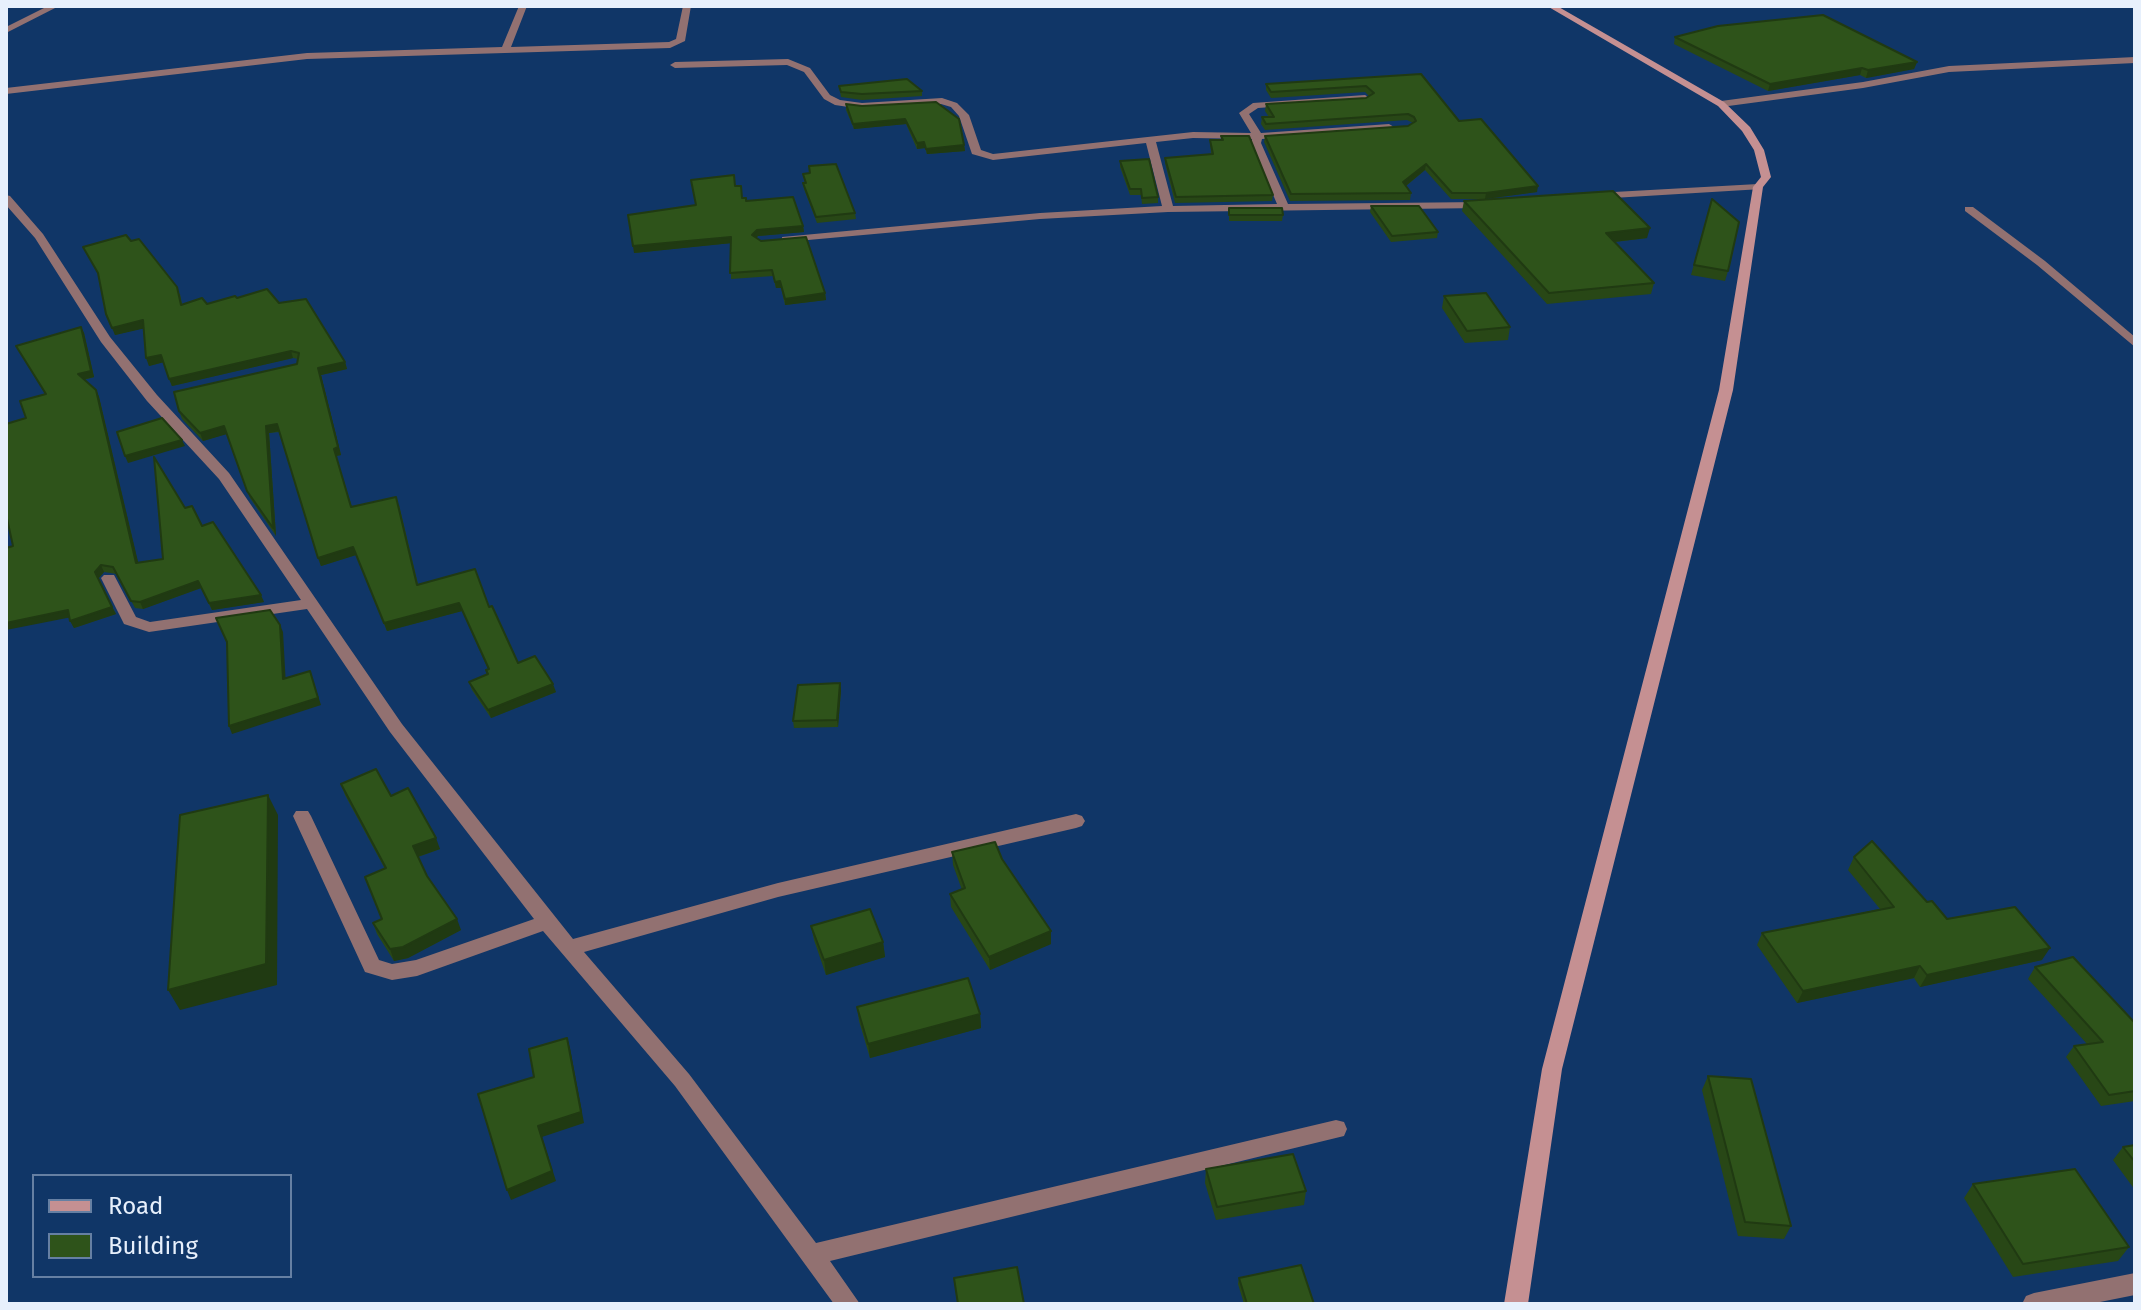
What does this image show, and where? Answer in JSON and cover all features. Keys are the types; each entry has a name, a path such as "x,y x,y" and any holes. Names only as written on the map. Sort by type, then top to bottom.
{"street":[{"path":"6,30 55,6"},
{"path":"505,50 523,6"},
{"path":"6,91 307,56 674,44 680,41 687,6"},
{"path":"1516,1304 1552,1069 1726,390 1758,187 1766,177 1759,150 1746,129 1721,104 1551,6"},
{"path":"1721,104 1863,85 1949,69 2135,60"},
{"path":"675,65 788,62 807,70 827,97 838,103 862,106 942,101 954,105 964,115 976,152 993,157 1193,135 1258,136 1407,126"},
{"path":"1284,207 1256,143 1258,136 1244,113 1256,105 1365,98"},
{"path":"1151,142 1168,209"},
{"path":"1585,196 1758,187"},
{"path":"6,198 39,236 105,339 159,396 224,476 396,728 547,922 682,1080 848,1304"},
{"path":"777,240 1040,216 1168,209 1499,204"},
{"path":"1969,209 2041,263 2135,343"},
{"path":"109,578 130,620 149,627 312,603"},
{"path":"302,816 372,966 392,972 417,968 547,922"},
{"path":"569,948 778,890 1076,821"},
{"path":"813,1254 1336,1129"},
{"path":"2034,1304 2135,1284"}],"building":[{"path":"1823,15 1917,62 1770,84 1675,37 1718,26"},
{"path":"1421,74 1459,121 1481,119 1538,186 1486,193 1452,193 1426,164 1403,182 1411,193 1291,194 1265,136 1408,126 1416,121 1408,114 1266,124 1262,117 1274,117 1266,104 1366,98 1374,93 1366,86 1271,92 1266,84"},
{"path":"907,79 922,91 862,94 841,92 839,86"},
{"path":"936,102 959,119 964,145 926,149 924,142 917,143 905,119 853,124 846,104 862,106"},
{"path":"1221,136 1249,136 1273,195 1176,197 1165,158 1213,154 1210,140 1223,140"},
{"path":"1149,159 1158,197 1142,198 1141,189 1130,189 1120,161"},
{"path":"836,164 855,213 816,217 803,183 806,183 803,174 810,173 809,166"},
{"path":"734,175 735,186 741,186 742,198 746,201 793,197 803,226 757,230 752,235 761,241 806,237 825,293 785,299 780,281 775,282 772,270 730,273 731,237 633,246 628,215 696,205 691,180"},
{"path":"1613,191 1650,228 1606,233 1654,283 1549,293 1464,201"},
{"path":"1712,199 1739,222 1728,271 1694,265"},
{"path":"1371,206 1419,206 1438,232 1392,236"},
{"path":"1229,208 1282,208 1283,215 1229,215"},
{"path":"126,235 131,241 139,239 177,287 181,305 202,298 207,304 267,289 279,303 306,299 345,362 318,368 338,447 334,449 351,507 396,497 417,585 475,569 489,607 492,606 518,663 535,656 553,684 488,710 469,682 488,674 486,670 489,669 459,603 384,623 353,547 318,558 277,424 266,426 273,528 247,491 224,426 200,433 179,411 174,392 297,364 299,353 291,351 169,379 161,355 146,358 143,320 112,328 98,273 83,247"},
{"path":"1486,293 1510,327 1467,331 1444,296"},
{"path":"81,327 91,371 78,374 96,390 136,563 163,559 154,457 185,508 192,506 202,526 213,522 261,595 209,603 198,581 140,602 131,601 113,567 101,565 95,572 112,607 70,621 68,610 6,623 6,548 13,546 6,514 6,424 26,418 20,401 46,394 16,346"},
{"path":"162,418 182,440 125,456 117,432"},
{"path":"270,610 280,625 283,679 310,671 318,698 229,726 227,642 216,618"},
{"path":"840,683 837,720 793,721 798,685"},
{"path":"376,769 391,796 408,788 436,838 413,846 427,876 457,919 403,947 390,949 373,923 382,919 365,877 386,868 341,784"},
{"path":"268,795 266,964 168,990 180,815"},
{"path":"1872,841 1927,902 1932,901 1947,919 2015,907 2050,948 1927,975 1920,966 1803,991 1762,933 1894,907 1854,857"},
{"path":"995,842 1002,859 1051,931 989,957 950,894 965,888 952,852"},
{"path":"870,909 883,942 824,960 811,926"},
{"path":"2073,957 2135,1023 2135,1091 2109,1095 2074,1046 2103,1042 2035,967"},
{"path":"968,978 980,1014 868,1044 857,1007"},
{"path":"567,1038 581,1112 538,1126 552,1171 507,1190 478,1094 534,1077 529,1049"},
{"path":"1708,1076 1751,1079 1791,1226 1745,1222"},
{"path":"2135,1145 2135,1162 2123,1147"},
{"path":"1293,1154 1306,1191 1217,1207 1206,1169"},
{"path":"2075,1169 2129,1247 2023,1264 1973,1184"},
{"path":"1301,1265 1314,1304 1247,1304 1239,1278"},
{"path":"1017,1267 1024,1304 958,1304 954,1278"}]}
